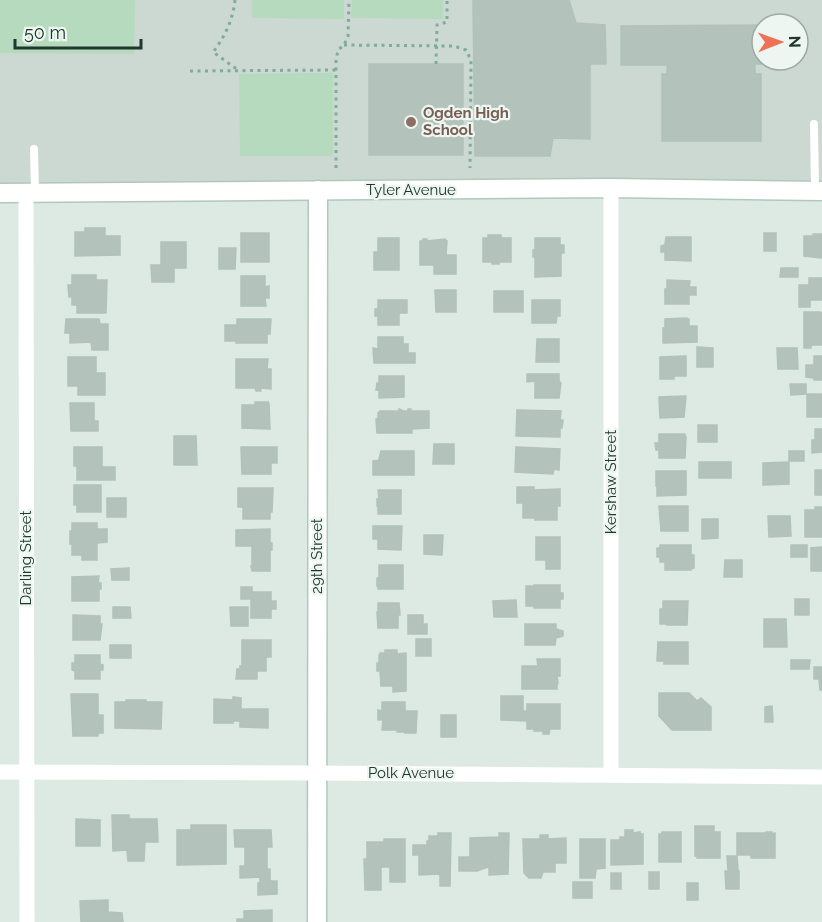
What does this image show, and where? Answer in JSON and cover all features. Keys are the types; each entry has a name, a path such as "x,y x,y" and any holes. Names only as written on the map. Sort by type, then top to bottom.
{"street":[{"name":"Tyler Avenue","path":"0,193 611,189 818,191"},
{"name":"Kershaw Street","path":"610,775 611,189"},
{"name":"29th Street","path":"317,922 318,190"},
{"name":"Darling Street","path":"27,922 30,193"},
{"name":"Polk Avenue","path":"0,772 317,772 822,777"}],"lane":[{"path":"814,124 818,191"},
{"path":"30,193 34,149"}],"path":[{"path":"235,0 230,22 220,44 213,52 240,71"},
{"path":"336,168 336,61 338,50 344,45 348,36 349,0"},
{"path":"436,64 437,25 447,22 447,0"},
{"path":"344,45 454,46 466,50 471,60 470,168"},
{"path":"190,71 336,70"}],"shaded area":[{"name":"Ogden High School","path":"0,0 822,0 822,184 0,188"}],"green space":[{"path":"0,0 135,0 134,54 0,53"},
{"path":"252,0 344,0 344,19 252,18"},
{"path":"352,0 443,0 443,19 351,18"},
{"path":"333,73 333,156 240,156 239,74"}],"building":[{"path":"473,0 569,0 576,23 605,25 606,64 590,64 590,139 553,138 550,156 475,156"},
{"path":"750,25 750,72 761,74 761,141 662,141 662,74 667,74 667,65 621,65 621,26"},
{"path":"369,64 463,64 463,155 369,155"},
{"path":"85,228 105,228 105,236 120,236 120,255 75,256 75,232 85,232"},
{"path":"241,233 269,233 269,262 241,262"},
{"path":"764,233 776,233 776,251 764,251"},
{"path":"813,234 822,234 822,258 804,256 804,236 813,236"},
{"path":"488,235 511,238 511,262 492,264 492,262 483,262 483,238 488,238"},
{"path":"666,237 691,237 691,261 665,260 665,252 661,252 661,246 665,245"},
{"path":"378,238 399,238 399,270 374,270 374,252 378,252"},
{"path":"535,238 560,238 560,245 564,245 564,253 561,253 561,276 535,277 533,250 535,250"},
{"path":"423,239 427,241 445,239 447,241 446,255 456,255 456,274 434,274 434,265 420,265 420,241"},
{"path":"161,242 186,242 186,268 174,268 174,282 152,282 151,265 161,265"},
{"path":"219,248 236,248 235,269 219,269"},
{"path":"781,268 798,268 798,277 780,277"},
{"path":"72,275 96,275 96,280 107,280 106,313 77,313 77,305 72,305 72,297 69,297 68,285 72,285"},
{"path":"241,276 265,276 265,287 269,286 269,298 265,298 266,306 241,306"},
{"path":"809,278 822,278 822,300 810,300 810,307 799,307 799,285 809,285"},
{"path":"667,280 690,281 689,287 696,287 696,295 689,295 689,304 665,304"},
{"path":"435,290 456,290 456,312 436,312"},
{"path":"494,291 523,291 523,312 494,312"},
{"path":"378,300 407,300 407,313 399,313 399,325 378,325 375,309 378,309"},
{"path":"532,300 560,300 560,316 557,316 556,323 532,323"},
{"path":"804,312 822,313 822,345 811,345 811,348 804,348"},
{"path":"687,318 689,326 697,326 697,342 663,343 665,319"},
{"path":"66,319 99,319 100,324 108,324 108,350 92,350 91,342 70,343 70,333 65,333"},
{"path":"237,319 271,319 267,343 225,341 225,325 237,325"},
{"path":"378,337 403,337 403,344 408,344 408,353 415,353 415,363 374,363 373,348 378,349"},
{"path":"537,339 559,339 559,362 536,362"},
{"path":"697,347 713,348 713,367 697,367"},
{"path":"777,348 797,348 798,369 778,369"},
{"path":"686,356 686,376 660,379 660,357"},
{"path":"814,356 822,356 822,380 806,377 806,365 814,365"},
{"path":"68,357 96,357 96,373 105,373 105,395 78,395 78,386 68,386"},
{"path":"236,359 268,359 267,369 271,369 271,389 260,388 261,391 256,391 255,388 236,388"},
{"path":"527,374 559,374 561,383 559,398 535,398 535,381 527,382"},
{"path":"379,376 404,376 404,397 379,398 379,390 376,390"},
{"path":"790,384 806,384 806,394 791,395"},
{"path":"807,394 822,394 822,417 807,417"},
{"path":"686,396 684,417 660,418 659,397"},
{"path":"255,402 268,402 270,429 242,428 242,405 255,405"},
{"path":"70,403 94,403 94,421 98,421 98,431 71,431"},
{"path":"399,409 429,411 429,428 412,429 412,433 377,433 376,419 380,419 378,413 380,411 399,411"},
{"path":"517,410 561,411 560,420 563,420 560,437 516,436"},
{"path":"698,425 717,425 717,442 698,442"},
{"path":"815,429 822,429 822,452 812,453 812,440 815,440"},
{"path":"659,434 685,434 685,458 659,458 659,450 656,450 655,443 659,443"},
{"path":"174,436 196,436 197,465 174,465"},
{"path":"434,444 454,444 454,464 433,464"},
{"path":"74,447 102,447 102,467 115,467 115,480 77,480"},
{"path":"241,447 277,447 277,463 271,463 271,474 242,474"},
{"path":"516,447 560,449 559,470 554,469 553,474 515,472"},
{"path":"381,451 414,451 414,475 373,475 373,461 381,460 379,459"},
{"path":"789,451 804,451 804,461 789,461"},
{"path":"699,462 731,462 731,478 699,478"},
{"path":"789,462 789,484 763,485 763,463"},
{"path":"815,470 822,470 822,495 815,495"},
{"path":"656,471 686,471 686,495 657,496"},
{"path":"74,485 101,485 101,512 77,512 77,505 74,505"},
{"path":"517,487 534,487 534,490 560,489 557,520 523,518 523,503 517,503"},
{"path":"238,488 273,488 270,519 243,519 243,507 238,507"},
{"path":"378,490 401,490 401,514 378,514"},
{"path":"107,498 126,498 126,517 107,517"},
{"path":"659,506 688,506 688,531 661,531"},
{"path":"815,507 822,507 822,537 805,537 805,510 815,510"},
{"path":"768,516 790,516 791,536 769,537"},
{"path":"702,519 718,519 718,538 702,539"},
{"path":"72,523 97,523 97,529 107,529 107,542 97,543 97,560 82,560 82,555 72,555 70,531 72,531"},
{"path":"373,526 402,526 401,550 378,549 378,539 373,539"},
{"path":"270,529 272,550 270,550 270,571 252,571 252,546 236,546 236,530"},
{"path":"424,535 443,535 442,555 424,554"},
{"path":"536,537 560,537 560,569 546,569 546,560 536,560"},
{"path":"660,545 691,545 694,568 665,570 665,562 660,562 660,557 657,557 657,548 660,548"},
{"path":"791,545 807,545 807,557 791,557"},
{"path":"822,547 822,571 811,571 811,548"},
{"path":"725,560 742,560 742,577 724,577"},
{"path":"379,565 403,565 403,589 378,589"},
{"path":"129,568 129,580 112,580 111,569"},
{"path":"99,576 98,583 101,583 101,589 99,589 99,601 72,601 72,577"},
{"path":"560,585 563,599 560,599 560,608 526,606 526,586"},
{"path":"241,587 252,587 252,592 271,592 271,601 276,601 276,609 271,609 271,618 251,618 251,599 241,599"},
{"path":"795,599 809,599 809,615 795,615"},
{"path":"516,600 517,617 494,617 493,601"},
{"path":"663,601 688,601 687,625 660,624 660,609 663,609"},
{"path":"378,603 399,603 398,628 378,628"},
{"path":"113,607 130,607 131,618 113,618"},
{"path":"230,607 248,607 248,626 231,626"},
{"path":"73,615 100,616 100,624 102,624 100,640 73,640"},
{"path":"408,615 423,615 423,624 427,624 427,634 408,634"},
{"path":"764,619 786,619 787,647 764,647"},
{"path":"525,624 556,624 556,629 563,631 563,636 556,638 555,645 525,645"},
{"path":"416,639 431,639 431,656 416,656"},
{"path":"242,640 271,640 271,657 266,657 266,671 257,671 257,679 236,679 237,669 242,666"},
{"path":"658,642 688,642 688,664 664,664 664,661 657,661"},
{"path":"110,645 131,645 131,658 110,658"},
{"path":"385,650 397,650 397,654 406,653 406,691 393,692 393,686 381,686 377,663 379,663 380,653 385,653"},
{"path":"75,655 100,655 103,670 100,670 100,679 75,679 72,663 75,663"},
{"path":"537,659 560,659 557,689 522,689 522,666 538,666"},
{"path":"791,660 810,660 809,669 791,669"},
{"path":"814,667 822,667 822,690 820,690 819,679 814,679"},
{"path":"659,693 689,693 697,701 701,698 711,707 711,730 672,730 659,716"},
{"path":"71,694 98,694 98,715 103,715 103,733 98,733 98,736 73,736"},
{"path":"501,696 523,696 523,711 527,711 527,704 560,704 560,729 550,729 549,734 543,734 543,731 527,729 527,721 501,720"},
{"path":"233,697 241,698 241,709 268,709 268,728 240,727 240,721 214,723 214,699 233,700"},
{"path":"126,700 162,702 161,729 115,728 115,702 126,702"},
{"path":"382,702 405,702 405,711 417,711 416,733 382,730 383,720 378,720 378,710 382,711"},
{"path":"772,706 773,722 765,722 765,707"},
{"path":"441,715 456,715 456,737 441,737"},
{"path":"112,815 129,815 129,819 157,819 158,842 145,842 144,861 128,861 127,850 113,851"},
{"path":"76,819 100,820 100,846 76,846"},
{"path":"191,825 226,825 226,864 177,865 177,830 191,830"},
{"path":"695,826 714,826 714,832 720,832 720,858 697,858 695,856"},
{"path":"234,830 271,830 272,847 267,847 267,869 270,869 270,881 277,881 277,894 258,895 260,877 240,878 240,866 245,866 245,847 235,847"},
{"path":"625,830 633,830 633,834 640,832 643,834 643,864 611,865 611,840 620,840 620,837 625,837"},
{"path":"681,832 681,862 659,862 659,834"},
{"path":"438,833 451,833 450,886 440,886 440,875 438,874 419,875 419,855 413,855 413,845 427,845 429,836 438,836"},
{"path":"499,833 509,833 508,874 489,875 489,861 487,861 488,867 477,871 459,871 459,857 470,857 470,838 499,837"},
{"path":"737,833 775,833 775,858 751,858 751,855 737,855"},
{"path":"540,835 548,835 548,839 566,838 566,863 555,863 555,872 543,872 541,878 529,878 524,873 523,839 540,839"},
{"path":"384,839 405,839 405,882 390,882 390,867 381,867 381,890 365,890 364,859 367,859 367,842 384,842"},
{"path":"580,839 605,839 605,868 596,869 595,878 580,878"},
{"path":"727,856 737,856 738,870 728,870"},
{"path":"725,871 739,871 739,889 726,889"},
{"path":"649,872 659,872 659,889 649,889"},
{"path":"611,873 621,873 621,889 611,889"},
{"path":"573,882 592,882 592,898 573,898"},
{"path":"687,883 698,883 698,900 687,900"},
{"path":"108,900 108,912 122,913 123,922 81,922 80,901"},
{"path":"272,910 272,922 237,922 237,919 244,919 244,911"}],"place":[{"name":"Ogden High School","path":"411,122"}]}
